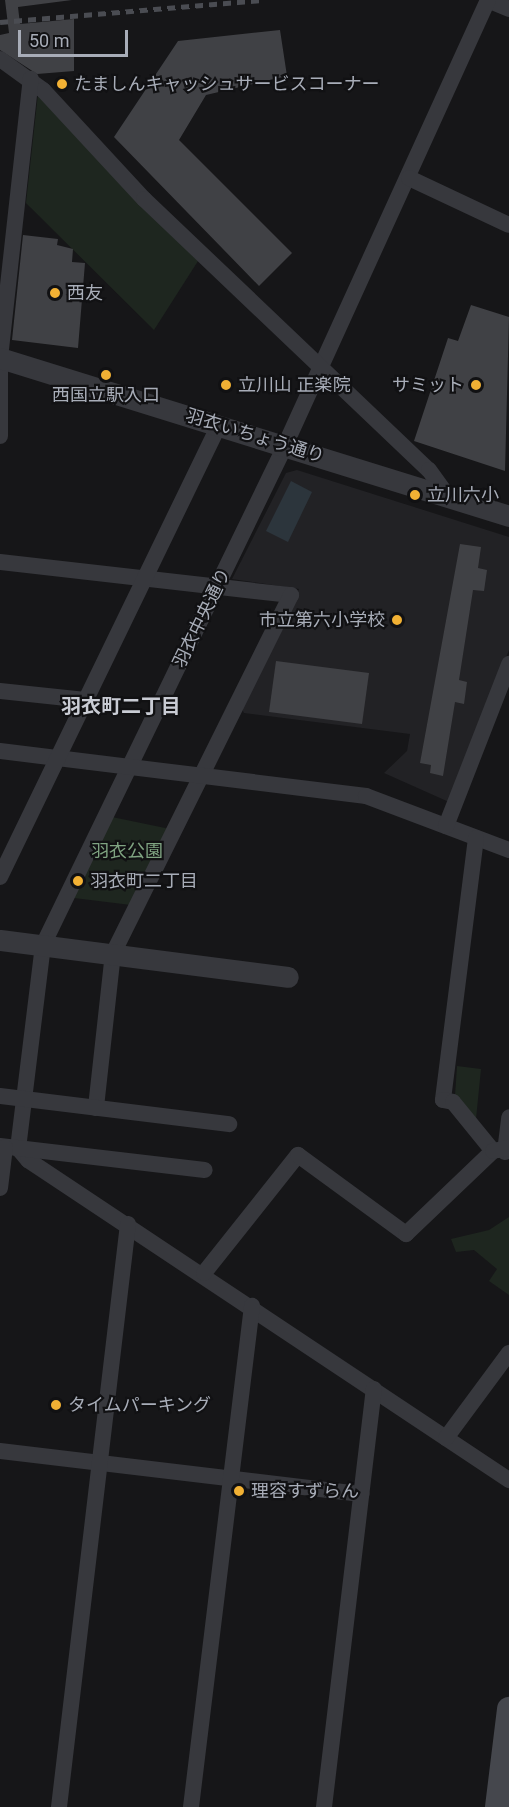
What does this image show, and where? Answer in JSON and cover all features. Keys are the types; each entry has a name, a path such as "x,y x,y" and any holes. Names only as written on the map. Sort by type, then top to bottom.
{"main road":[{"path":"497,1807 509,1708"}],"street":[{"path":"488,0 509,9"},
{"name":"羽衣中央通り","path":"0,1188 8,1147 24,1099 43,945 285,446 488,0"},
{"path":"0,59 32,80 144,200 320,370 429,470 447,495"},
{"path":"0,436 0,358 32,80"},
{"path":"409,177 509,225"},
{"name":"羽衣いちょう通り","path":"0,358 509,516"},
{"path":"0,877 219,425"},
{"path":"0,562 291,595 113,953 96,1108"},
{"path":"446,826 509,664"},
{"path":"0,691 86,700"},
{"path":"0,751 366,796 509,850"},
{"path":"476,838 443,1100 453,1102 502,1150"},
{"path":"0,940 288,976"},
{"path":"0,1096 229,1124"},
{"path":"204,1273 298,1155 406,1234 502,1150 509,1117"},
{"path":"8,1147 205,1170"},
{"path":"8,1147 204,1273 509,1480"},
{"path":"59,1807 128,1224"},
{"path":"191,1807 252,1305"},
{"path":"446,1438 509,1353"},
{"path":"324,1807 374,1389"},
{"path":"0,1451 361,1494"}],"shaded area":[{"name":"市立第六小学校","path":"297,470 509,537 509,650 449,802 384,773 407,751 410,734 244,713 241,707 299,589 232,579 286,473"},
{"path":"291,481 312,492 288,542 266,531"}],"green space":[{"path":"38,94 198,261 154,330 26,203"},
{"name":"羽衣公園","path":"112,817 170,829 131,905 74,898"},
{"path":"457,1066 481,1069 476,1119 455,1096"},
{"path":"509,1217 509,1295 489,1281 497,1269 474,1250 456,1252 451,1239 489,1230"}],"building":[{"path":"5,0 72,0 18,7 20,24 74,19 74,71 37,74 0,50 0,35 9,33"},
{"path":"280,30 287,76 206,95 179,140 292,253 259,286 114,137 178,41"},
{"name":"たましんキャッシュサービスコーナー","path":"63,79 67,83 61,89 58,86"},
{"path":"23,235 58,239 57,245 73,249 72,262 85,263 78,348 12,340"},
{"path":"471,305 509,317 505,471 414,441 448,338 458,341"},
{"path":"460,544 481,547 478,568 487,570 484,591 473,590 459,680 467,682 464,704 455,702 443,776 430,773 431,765 420,763"},
{"path":"276,661 369,673 362,724 269,712"}],"railway":[{"path":"0,22 261,0"}],"place":[{"name":"たましんキャッシュサービスコーナー","path":"62,84"},
{"name":"西友","path":"55,293"},
{"name":"西国立駅入口","path":"106,375"},
{"name":"立川山 正楽院","path":"226,385"},
{"name":"サミット","path":"476,385"},
{"name":"立川六小","path":"415,495"},
{"name":"市立第六小学校","path":"397,620"},
{"name":"羽衣町二丁目","path":"78,881"},
{"name":"タイムパーキング","path":"56,1405"},
{"name":"理容すずらん","path":"239,1491"}],"district":[{"name":"羽衣町二丁目","path":"121,706"}]}
